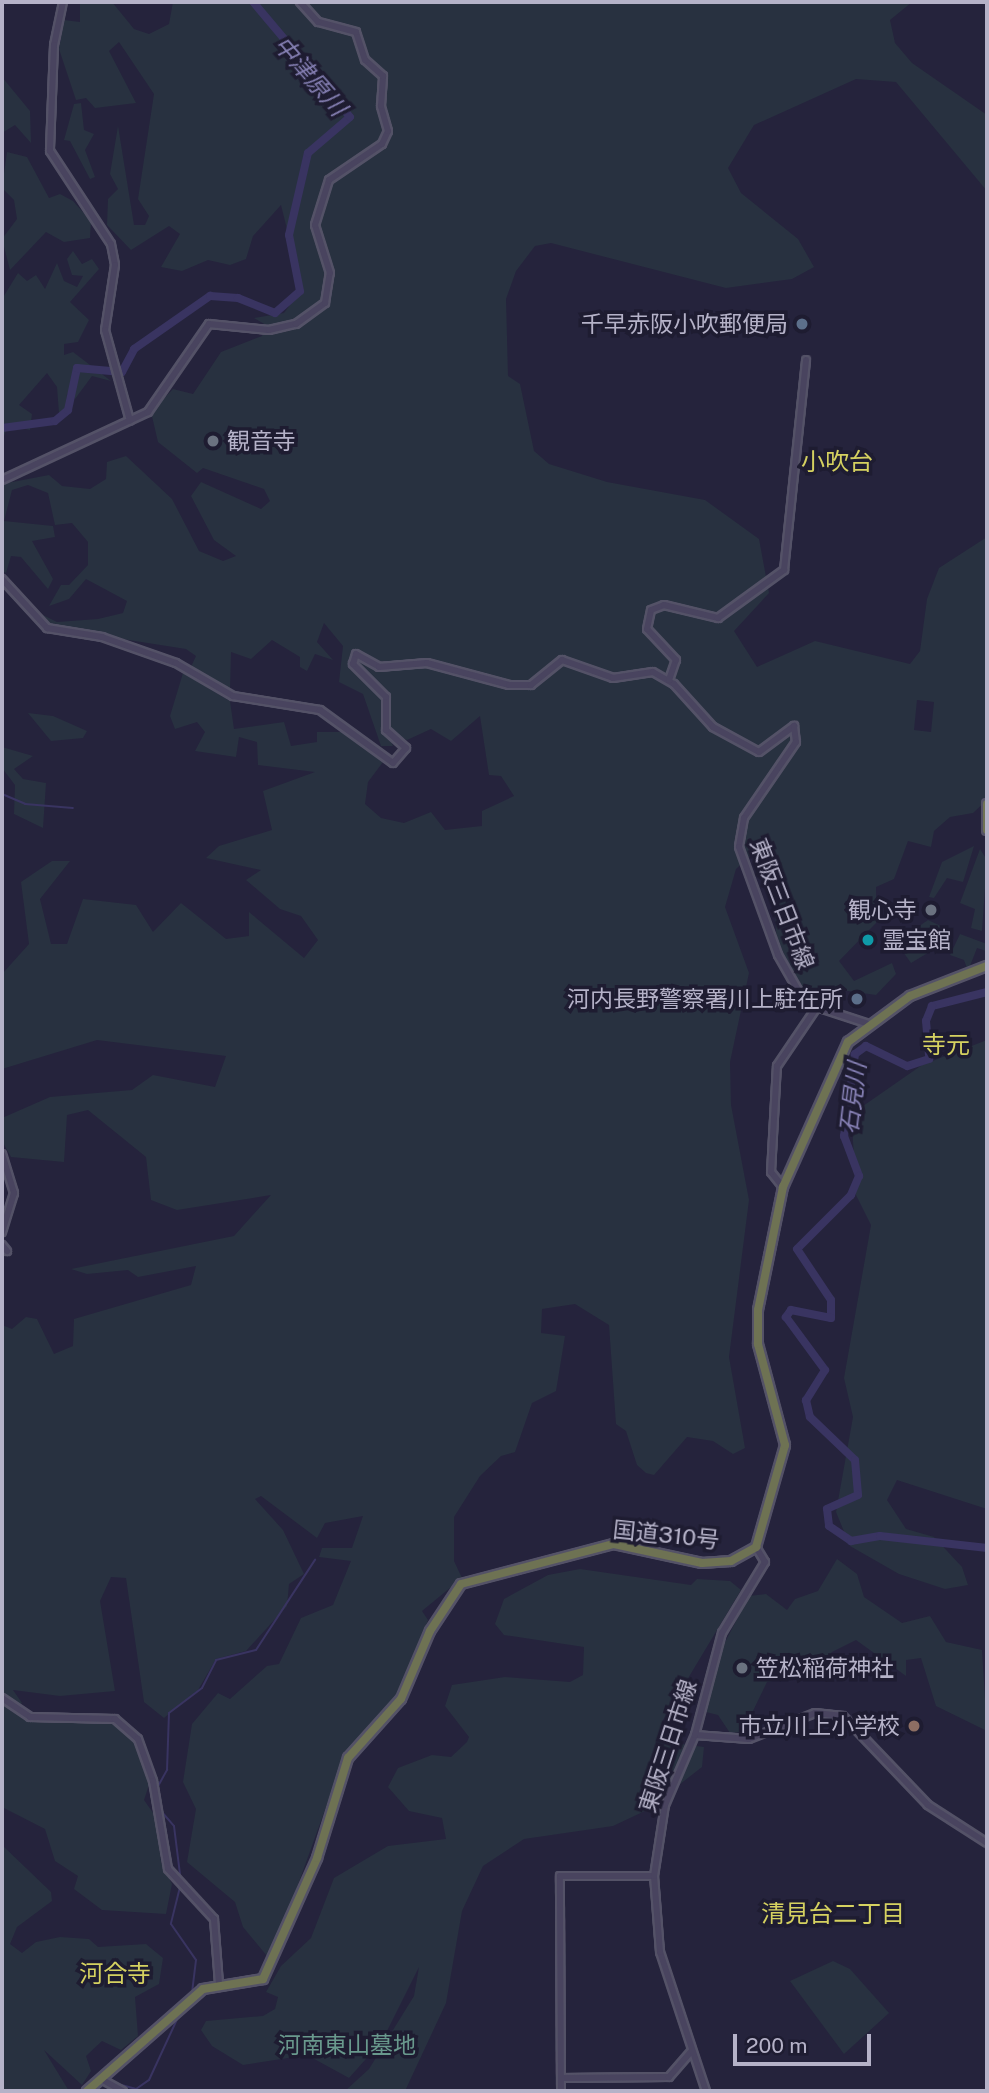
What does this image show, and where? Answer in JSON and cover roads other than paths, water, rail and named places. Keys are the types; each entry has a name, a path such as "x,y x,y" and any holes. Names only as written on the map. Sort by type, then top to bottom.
{"highway":[{"path":"987,804 987,830"},
{"path":"756,1547 785,1445 758,1344 758,1310 783,1187 835,1060 866,1023 910,996 987,966"},
{"name":"国道310号","path":"87,2091 107,2084 191,1996 219,1984 253,1983 267,1974 317,1858 348,1758 401,1699 430,1631 461,1584 614,1544 702,1563 731,1561 756,1547"}],"main road":[{"path":"63,2 53,52 50,150 111,244 115,265 105,330 130,421"},
{"path":"2,480 130,421 164,398 209,324 260,331 290,326 328,296 330,273 316,218 332,175 386,139 383,76 365,61 356,32 318,22 300,2"},
{"path":"2,579 47,628 102,637 176,663 233,696 320,710 393,764 406,748 386,730 386,697 352,664 356,654 379,667 427,663 498,685 531,684 562,660 613,678 647,670 669,680 676,660 648,629 651,610 664,606 714,619 784,570 806,360"},
{"name":"東阪三日市線","path":"669,680 707,722 753,751 771,747 790,726 797,729 738,837 778,955 798,990 817,1007 866,1023"},
{"path":"783,1187 771,1172 777,1066 817,1007"},
{"path":"2,1154 14,1193 2,1232"},
{"name":"東阪三日市線","path":"706,2091 660,1952 654,1876 665,1805 695,1735 722,1633 765,1562 756,1547"},
{"path":"2,1699 30,1717 120,1721 142,1744 153,1781 164,1858 180,1884 214,1919 219,1984"},
{"path":"695,1735 749,1739 815,1713 843,1716 928,1805 987,1843"},
{"path":"561,2091 560,1876 654,1876"},
{"path":"561,2078 669,2077 692,2051"},
{"path":"107,2084 123,2091"}],"waterway":[{"name":"中津原川","path":"2,428 55,421 68,410 77,368 122,372 134,349 210,296 238,298 275,313 300,291 289,235 308,153 350,117 253,2"},
{"path":"2,794 25,804 73,808"},
{"name":"石見川","path":"987,992 932,1006 926,1021 929,1059 907,1066 866,1046 855,1054 844,1136 859,1176 851,1195 797,1249 831,1300 831,1318 791,1310 786,1317 825,1370 806,1400 810,1417 855,1460 858,1495 827,1509 829,1526 851,1541 880,1536 987,1548"},
{"path":"157,1788 167,1770 169,1713 202,1688 216,1660 256,1650 315,1560"},
{"path":"161,1811 174,1826 181,1882"},
{"path":"180,1887 171,1924 196,1960 192,1992"},
{"path":"114,2083 136,2089 149,2080 179,2015"}],"place":[{"name":"千早赤阪小吹郵便局","path":"802,324"},
{"name":"観音寺","path":"213,441"},
{"name":"観心寺","path":"931,910"},
{"name":"霊宝館","path":"868,940"},
{"name":"河内長野警察署川上駐在所","path":"857,999"},
{"name":"笠松稲荷神社","path":"742,1668"},
{"name":"市立川上小学校","path":"914,1726"}],"district":[{"name":"小吹台","path":"837,462"},
{"name":"寺元","path":"946,1045"},
{"name":"清見台二丁目","path":"833,1914"},
{"name":"河合寺","path":"115,1974"}],"park label":[{"name":"河南東山墓地","path":"347,2045"}]}
